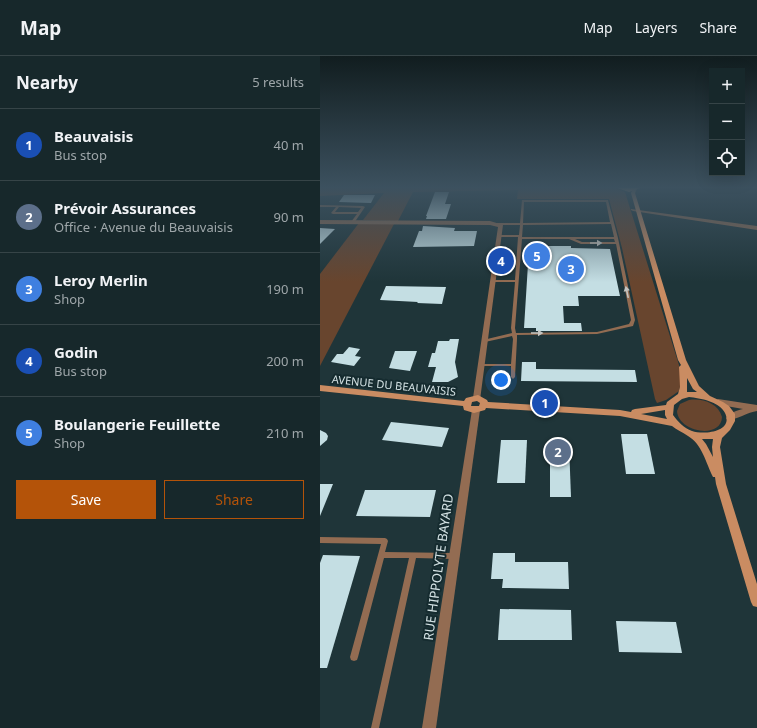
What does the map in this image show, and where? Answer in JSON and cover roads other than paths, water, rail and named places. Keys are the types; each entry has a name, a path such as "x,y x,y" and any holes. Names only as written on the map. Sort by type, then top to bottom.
{"main road":[{"path":"639,219 682,360 696,387 706,396 718,402 726,409 730,418 728,427 721,433 716,447 721,484"},
{"path":"682,360 684,382 682,396"},
{"name":"AVENUE DU BEAUVAISIS","path":"320,388 476,406 620,413 655,410 669,407"},
{"path":"706,396 693,394 682,396 673,400 669,407 669,415 674,423 691,434 703,446 721,484 757,602"},
{"path":"476,406 470,400 477,398"},
{"name":"AVENUE DU BEAUVAISIS","path":"620,413 674,423"},
{"path":"691,434 710,436 721,433"}],"street":[{"path":"699,219 757,228"},
{"path":"320,222 496,224 501,227 477,398"},
{"path":"718,402 757,408"},
{"name":"RUE HIPPOLYTE BAYARD","path":"429,728 476,406"},
{"path":"730,418 742,411 757,408"}],"lane":[{"path":"513,377 515,340 513,334 521,219"},
{"path":"485,341 513,334 596,333 632,324 633,320 611,219"},
{"path":"496,224 612,223"},
{"path":"500,236 616,238"},
{"path":"570,238 581,243 617,243"},
{"path":"494,281 517,281"},
{"path":"482,365 514,365"},
{"path":"320,540 385,541 354,657"},
{"path":"381,555 454,556"},
{"path":"375,728 413,555"}],"place":[{"name":"Boulangerie Feuillette","path":"537,256"},
{"name":"Godin","path":"501,261"},
{"name":"Leroy Merlin","path":"571,269"},
{"name":"Beauvaisis","path":"545,403"},
{"name":"Prévoir Assurances","path":"558,452"}]}
